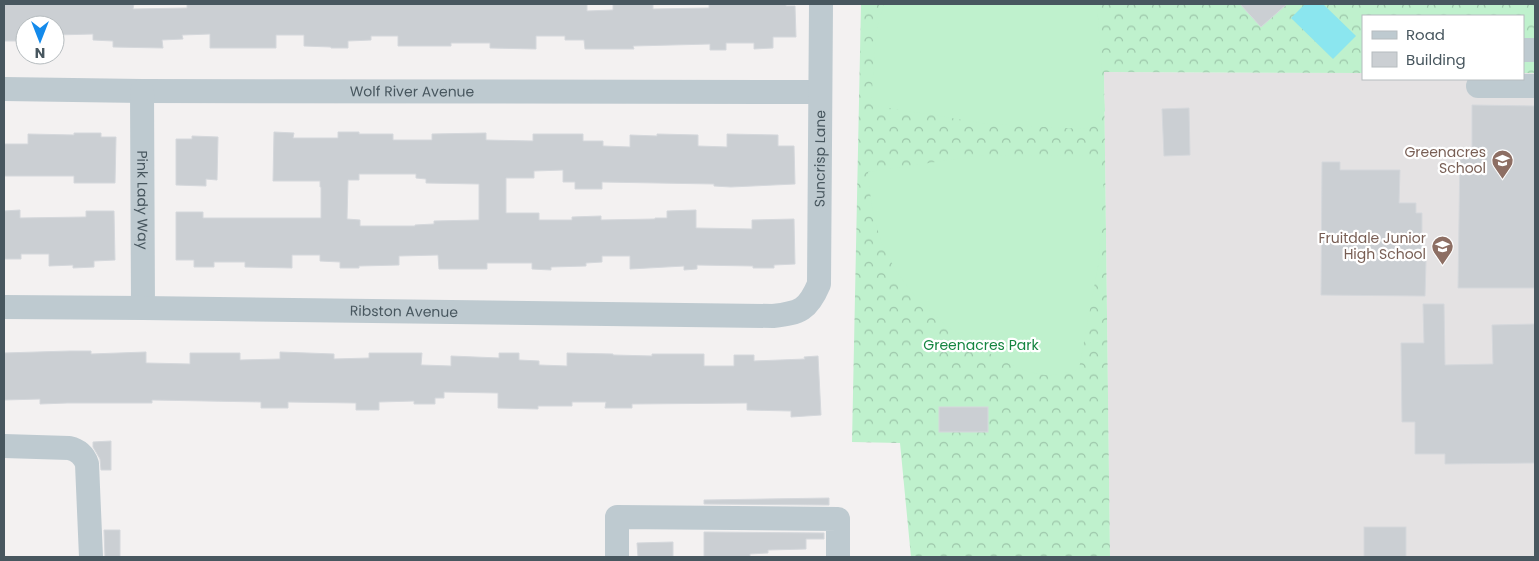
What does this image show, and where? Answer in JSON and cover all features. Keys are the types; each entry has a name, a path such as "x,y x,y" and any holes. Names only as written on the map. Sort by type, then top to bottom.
{"street":[{"name":"Suncrisp Lane","path":"803,309 813,299 818,284 821,4"},
{"path":"1478,86 1535,86"},
{"name":"Wolf River Avenue","path":"4,89 820,92"},
{"name":"Pink Lady Way","path":"142,91 143,308"},
{"name":"Ribston Avenue","path":"4,307 773,316 789,314 803,309"},
{"path":"4,446 69,448 76,450 86,459 91,557"},
{"path":"617,557 617,517 838,518 838,557"}],"shaded area":[{"path":"1104,72 1362,73 1362,80 1524,80 1524,73 1535,73 1535,557 1110,557"}],"green space":[{"name":"Greenacres Park","path":"861,4 1535,4 1535,73 1524,73 1524,15 1362,15 1362,73 1104,72 1110,557 911,557 900,443 852,442"},
{"path":"884,4 1097,4 1105,111 1086,129 988,124 871,105 876,31"},
{"path":"1087,155 1104,173 1098,266 1079,369 1054,375 1033,373 1002,360 962,337 918,299 905,284 894,268 878,231 871,202 868,172 976,156"}],"water":[{"path":"1305,4 1323,4 1356,36 1333,59 1291,18"}],"building":[{"path":"4,4 134,4 133,9 187,8 187,4 587,4 587,11 613,10 613,4 653,4 653,9 709,8 709,4 786,4 786,6 795,6 796,37 773,37 773,48 754,49 754,43 726,43 726,50 710,50 710,44 633,46 634,49 585,49 584,40 565,40 565,36 536,36 536,49 490,48 490,43 451,43 451,46 398,46 398,36 371,36 371,40 348,41 348,48 331,48 304,46 304,35 276,35 276,48 210,48 210,34 182,35 183,39 162,40 163,48 113,47 113,41 93,40 93,34 65,35 65,15 15,15 15,41 4,41"},
{"path":"1240,4 1287,4 1261,27"},
{"path":"1472,105 1535,106 1535,288 1458,288 1460,150 1472,150"},
{"path":"1189,108 1190,155 1164,156 1162,109"},
{"path":"274,132 294,133 293,138 338,138 338,132 393,134 393,140 432,140 432,134 486,133 486,140 533,141 533,134 583,134 583,141 603,141 603,146 630,147 630,135 698,135 698,146 727,147 727,134 778,135 778,146 794,146 795,184 731,187 714,186 714,184 602,182 602,189 575,189 575,182 563,182 563,170 534,171 534,178 506,178 506,213 539,213 539,220 572,220 572,217 601,216 601,220 667,218 667,211 696,210 696,228 752,229 752,220 794,219 795,264 774,265 774,268 697,265 697,269 684,270 684,266 630,269 630,256 602,256 602,262 586,263 586,266 551,267 551,270 532,269 532,263 487,263 487,269 439,269 438,255 399,256 399,265 359,266 359,268 340,268 340,262 320,261 320,255 292,255 292,268 245,267 245,262 214,262 214,267 194,267 194,260 176,260 176,212 203,212 203,218 321,218 320,181 273,181","holes":["359,174 416,174 416,178 426,179 426,183 479,184 479,220 434,221 434,224 415,226 360,226 360,220 347,219 348,180 359,180"]},
{"path":"74,133 101,133 101,137 116,137 115,183 74,183 74,176 4,176 4,144 28,144 28,134 74,135"},
{"path":"192,136 218,137 217,180 206,179 206,186 176,185 176,139 192,139"},
{"path":"1322,162 1340,162 1340,170 1400,170 1399,203 1416,203 1416,213 1422,213 1422,260 1426,260 1425,296 1321,295"},
{"path":"20,210 20,218 86,217 86,211 114,211 115,260 94,261 94,267 73,268 73,265 49,266 49,254 21,254 21,259 4,259 4,211"},
{"path":"1423,304 1444,304 1445,365 1493,364 1492,325 1535,324 1535,463 1445,464 1445,454 1415,454 1415,422 1402,422 1401,343 1424,343"},
{"path":"91,351 91,354 146,352 146,363 190,364 190,353 240,353 240,360 280,359 280,352 334,354 334,359 369,358 369,353 422,353 421,365 451,366 451,356 499,358 499,353 519,353 519,360 539,361 539,365 567,366 567,353 652,356 652,354 704,354 704,366 734,366 734,355 754,355 754,361 805,359 804,357 818,356 821,415 791,417 791,411 747,410 747,403 632,404 632,408 605,408 606,402 572,402 572,406 538,406 538,409 498,408 498,393 444,392 444,398 435,398 435,404 414,404 414,401 379,402 379,410 356,410 356,403 288,402 288,408 261,408 261,402 152,400 152,403 40,404 40,399 4,400 4,353"},
{"path":"939,407 988,407 988,432 939,432"},
{"path":"111,441 111,470 101,470 100,459 93,447 93,442"},
{"path":"829,498 829,505 704,504 704,500"},
{"path":"1364,527 1406,527 1406,557 1364,557"},
{"path":"104,530 120,530 120,557 105,557"},
{"path":"704,532 824,533 824,539 806,539 806,549 768,550 768,553 750,554 750,557 704,557"},
{"path":"673,542 673,557 638,557 637,543"}],"place":[{"name":"Greenacres School","path":"1502,179"},
{"name":"Fruitdale Junior High School","path":"1442,265"}]}
